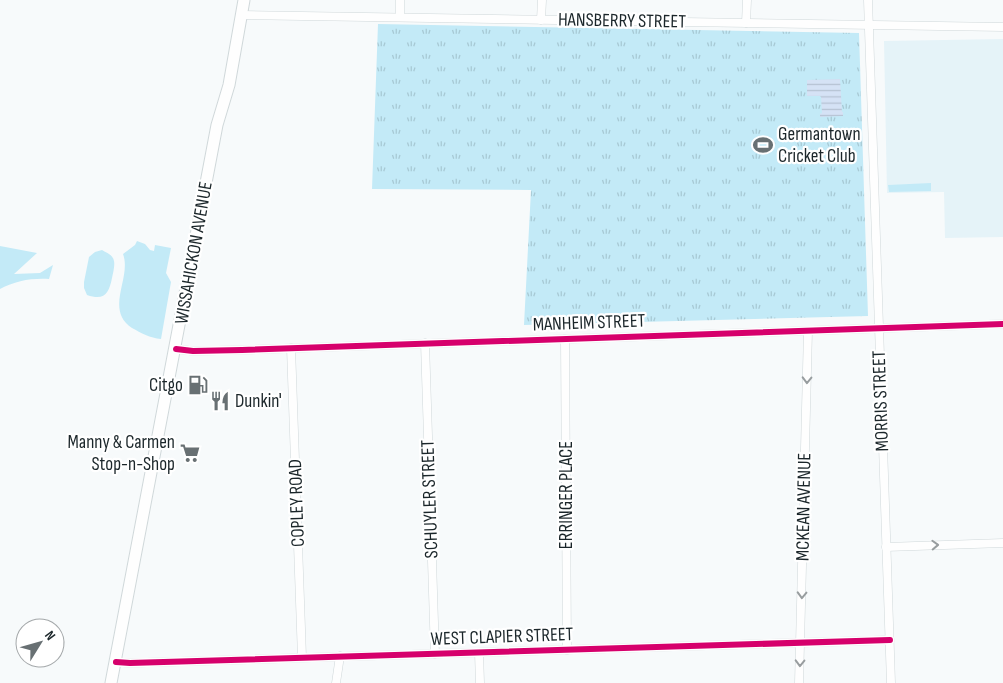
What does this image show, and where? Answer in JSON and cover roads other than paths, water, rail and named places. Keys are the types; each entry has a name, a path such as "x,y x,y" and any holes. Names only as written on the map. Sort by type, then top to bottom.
{"street":[{"name":"WISSAHICKON AVENUE","path":"111,683 176,349 217,125 229,85 244,0"},
{"path":"400,0 400,18"},
{"path":"541,20 542,0"},
{"path":"746,23 747,0"},
{"name":"MORRIS STREET","path":"868,0 891,683"},
{"name":"HANSBERRY STREET","path":"241,15 1003,27"},
{"name":"MANHEIM STREET","path":"176,349 193,351 1003,324"},
{"name":"MCKEAN AVENUE","path":"799,683 808,331"},
{"name":"ERRINGER PLACE","path":"565,339 567,650"},
{"name":"SCHUYLER STREET","path":"425,343 435,654"},
{"name":"COPLEY ROAD","path":"292,348 302,657"},
{"path":"886,547 1003,543"},
{"name":"WEST CLAPIER STREET","path":"116,662 890,640"},
{"path":"480,653 480,683"},
{"path":"336,683 340,656"}],"place":[{"name":"Germantown Cricket Club","path":"763,145"},
{"name":"Citgo","path":"198,385"},
{"name":"Dunkin'","path":"220,401"},
{"name":"Manny & Carmen Stop-n-Shop","path":"190,453"}]}
